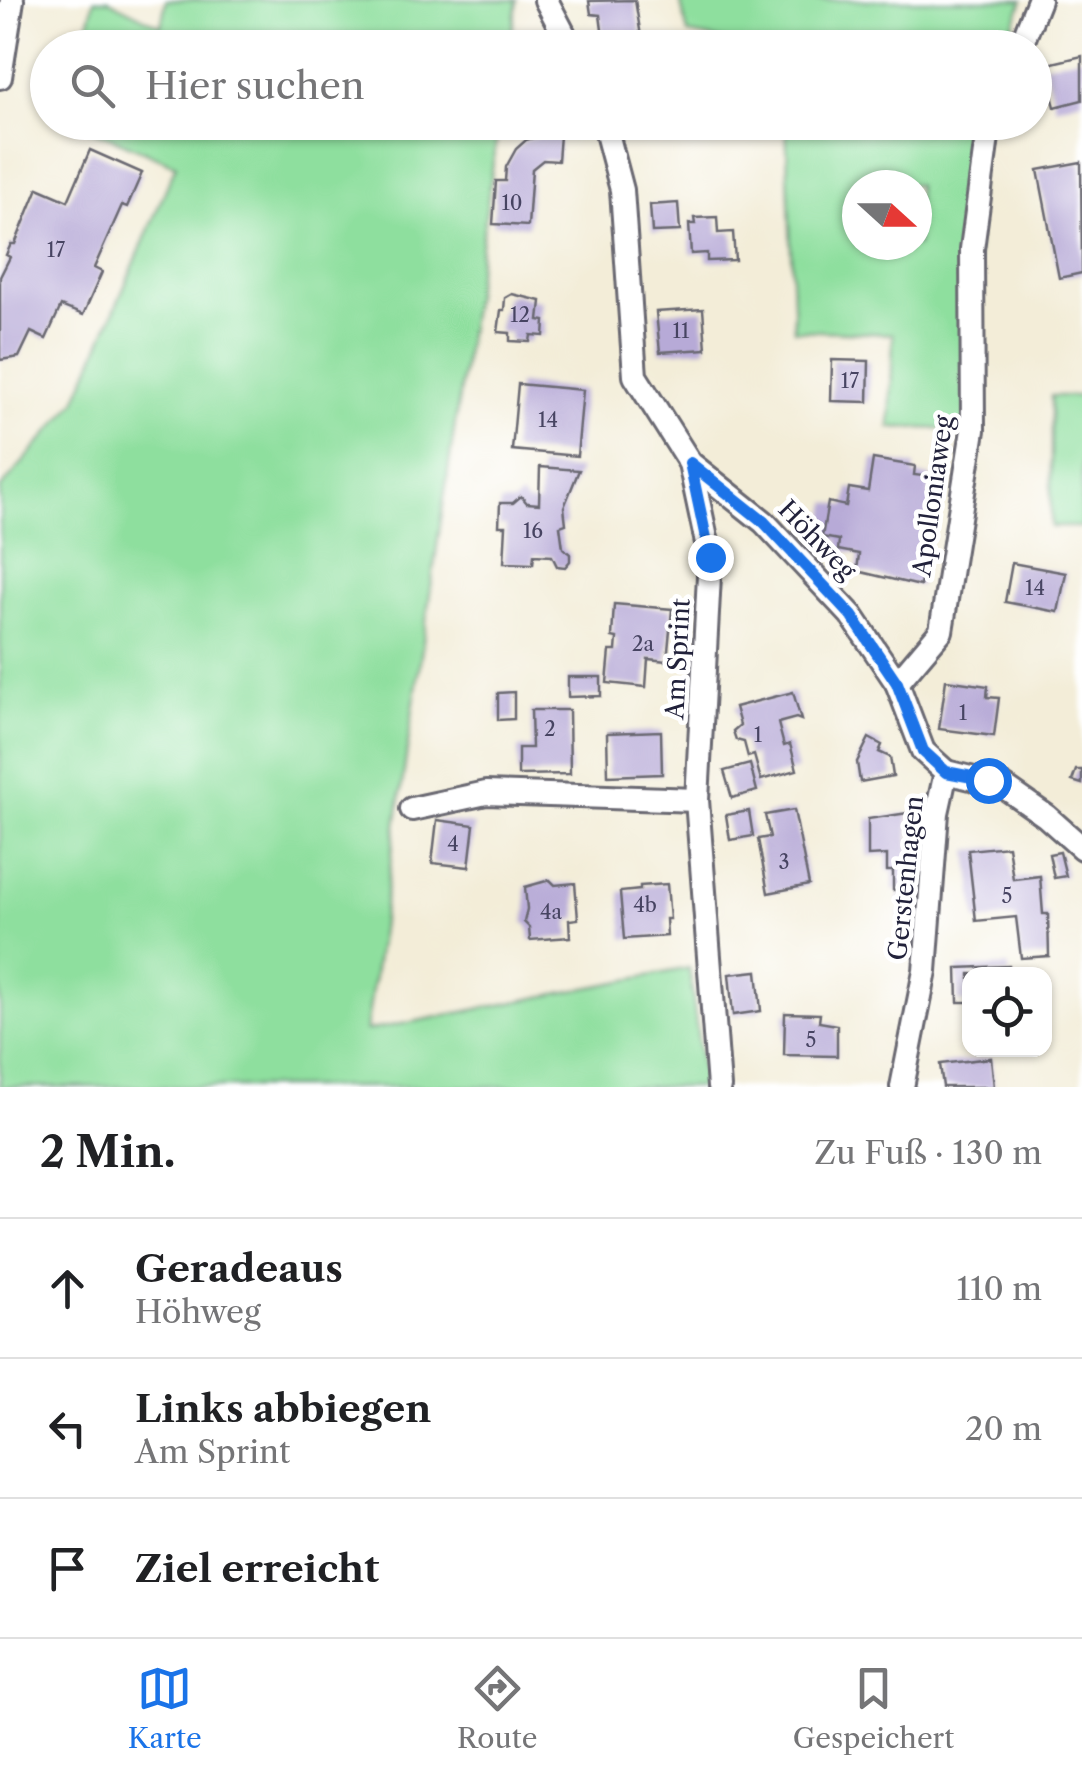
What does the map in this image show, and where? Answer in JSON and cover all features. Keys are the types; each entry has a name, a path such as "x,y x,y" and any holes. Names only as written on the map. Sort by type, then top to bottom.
{"street":[{"path":"0,77 12,0"},
{"path":"546,0 562,30"},
{"path":"1028,30 1040,0"},
{"name":"Höhweg","path":"609,140 622,190 635,376 690,463 777,536 852,616 897,683 923,751 946,772"},
{"name":"Apolloniaweg","path":"897,683 941,632 973,430 972,249 987,140"},
{"name":"Am Sprint","path":"690,463 710,557 697,800 719,1087"},
{"name":"Gerstenhagen","path":"902,1087 925,971 937,812 946,772 1003,786 1082,848"},
{"path":"412,809 486,793 697,800"}],"green space":[{"path":"94,0 108,0 161,26 166,0 517,0 513,30 87,30"},
{"path":"680,0 1023,0 1012,30 687,30"},
{"path":"116,140 497,140 366,1031 689,968 704,1087 0,1087 0,489 76,401 176,165"},
{"path":"787,140 979,140 973,430 890,427 893,334 794,330"},
{"path":"1051,396 1082,396 1082,527 1051,527"}],"building":[{"path":"635,0 640,30 602,30 600,15 591,14 589,1"},
{"path":"1082,56 1082,100 1055,107 1052,63"},
{"path":"526,140 560,140 558,161 543,160 532,169 528,226 493,224 496,181 505,181 506,167"},
{"path":"90,150 142,173 127,207 122,205 94,268 102,272 83,315 61,306 46,339 31,332 19,357 0,360 0,277 10,257 6,255 11,244 15,244 38,188 68,201"},
{"path":"1081,162 1082,273 1059,278 1038,170"},
{"path":"678,203 680,231 652,232 650,205"},
{"path":"717,217 718,233 733,232 735,260 707,261 707,253 691,254 689,224 695,224 694,218"},
{"path":"512,294 541,301 539,320 545,321 544,336 531,335 530,342 510,341 510,333 498,332 505,298"},
{"path":"703,309 706,349 660,352 656,312"},
{"path":"832,360 869,361 868,402 831,401"},
{"path":"518,384 583,390 577,456 512,450"},
{"path":"873,459 915,466 914,475 932,477 929,496 935,497 920,586 857,571 859,554 838,550 839,540 822,537 828,502 846,506 849,488 868,491"},
{"path":"540,467 579,470 564,507 566,524 560,526 563,548 570,554 565,567 557,566 552,556 534,555 533,564 504,563 506,526 499,526 500,503 513,503 521,496 527,503 539,504"},
{"path":"1012,563 1066,573 1058,612 1005,602"},
{"path":"614,604 672,609 667,661 648,659 646,687 607,683 610,651 616,651 617,638 612,637"},
{"path":"568,677 601,677 601,696 568,697"},
{"path":"946,680 988,686 987,697 999,698 994,736 939,729"},
{"path":"514,692 514,719 498,720 498,693"},
{"path":"793,692 801,720 778,723 784,746 790,744 797,770 761,780 754,755 748,757 744,742 736,740 733,731 740,725 735,707"},
{"path":"531,710 569,710 570,774 518,775 518,748 532,748"},
{"path":"661,731 662,774 608,776 607,733"},
{"path":"869,738 882,745 879,752 890,757 893,776 860,782 857,762"},
{"path":"750,764 757,791 732,798 724,771"},
{"path":"1076,770 1082,770 1082,784 1072,781"},
{"path":"794,810 809,885 768,893 758,839 770,837 765,815"},
{"path":"749,811 753,836 730,840 726,815"},
{"path":"908,813 910,853 915,853 915,889 893,890 893,871 887,871 887,855 868,856 868,819"},
{"path":"437,820 474,825 469,867 432,863"},
{"path":"1008,846 1013,879 1040,876 1043,914 1048,914 1049,956 1021,958 1016,917 976,921 968,850"},
{"path":"1060,852 1066,876 1054,878 1049,854"},
{"path":"550,880 555,885 575,883 578,919 569,920 570,937 530,940 529,927 524,922 525,887"},
{"path":"667,884 667,936 624,939 620,892"},
{"path":"902,893 912,900 907,908 913,918 906,923 898,915 904,907 897,900"},
{"path":"957,968 962,968 962,1002 958,1002"},
{"path":"757,971 761,1011 733,1015 729,974"},
{"path":"785,1013 820,1014 819,1022 837,1025 837,1056 784,1055"},
{"path":"991,1058 994,1087 943,1087 940,1064"}],"route":[{"path":"710,557 690,463 764,522 852,616 897,683 923,751 946,772 988,780"}]}
